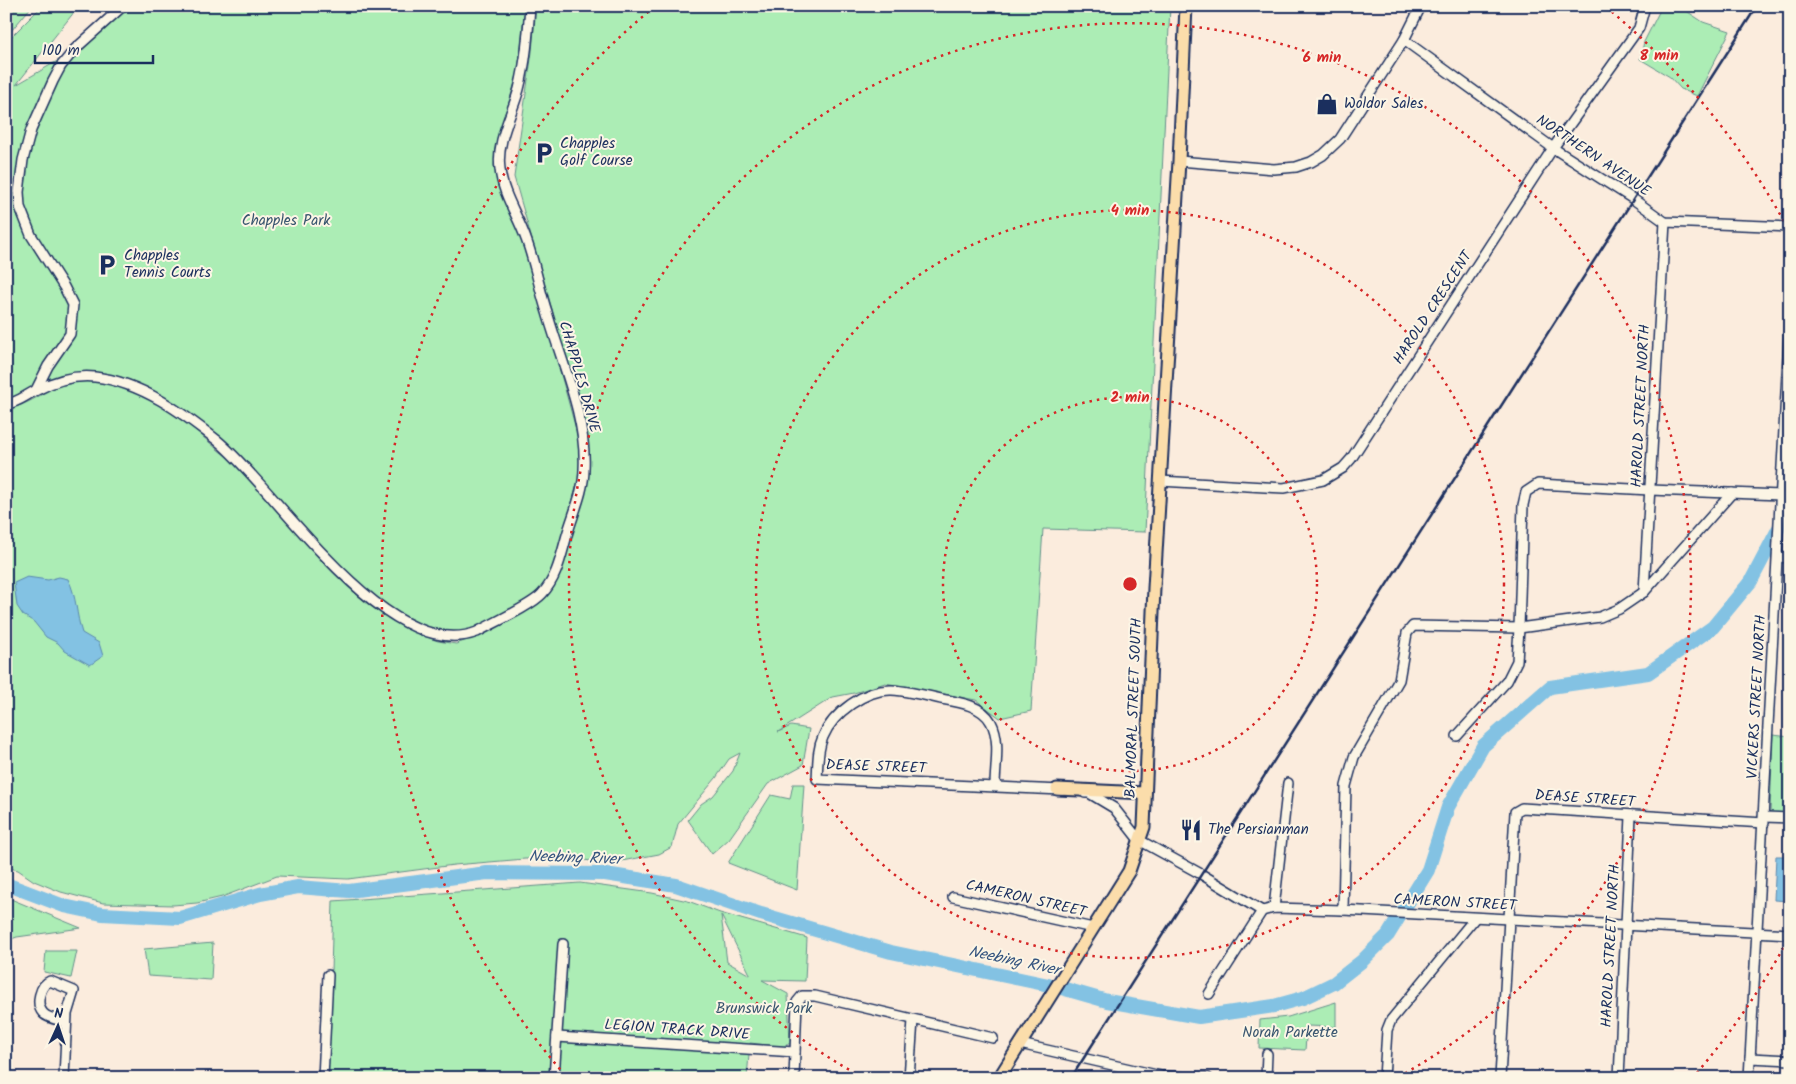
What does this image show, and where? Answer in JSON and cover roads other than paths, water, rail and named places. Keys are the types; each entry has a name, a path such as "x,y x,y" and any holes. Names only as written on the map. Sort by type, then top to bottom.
{"main road":[{"name":"BALMORAL STREET SOUTH","path":"999,1078 1129,871 1144,827 1154,588 1179,161 1186,6"},
{"path":"1057,789 1146,794"}],"street":[{"path":"36,390 48,366 70,334 73,305 25,221 20,207 20,176 31,130 61,66 75,49 123,6"},
{"name":"CHAPPLES DRIVE","path":"6,404 20,400 36,390 69,378 96,377 131,387 158,398 218,442 266,490 352,583 373,602 417,628 445,637 468,636 539,597 550,584 559,563 578,498 585,459 581,430 570,387 546,312 527,241 499,168 499,153 512,107 519,90 530,6"},
{"path":"1179,161 1274,169 1296,168 1323,155 1340,139 1404,40 1421,6"},
{"name":"HAROLD CRESCENT","path":"1160,481 1284,488 1323,480 1343,468 1351,459 1554,148 1638,28 1645,6"},
{"name":"NORTHERN AVENUE","path":"1404,40 1554,148 1665,222"},
{"path":"1665,222 1790,227"},
{"name":"HAROLD STREET NORTH","path":"1644,592 1665,222"},
{"name":"VICKERS STREET NORTH","path":"1749,1078 1779,554 1790,318"},
{"path":"1458,736 1506,681 1514,668 1518,654 1526,492 1538,484 1781,494"},
{"path":"1342,910 1346,786 1350,770 1354,757 1399,680 1407,633 1413,626 1520,628 1600,617 1619,609 1644,592 1732,493"},
{"path":"1779,554 1790,558"},
{"name":"DEASE STREET","path":"995,786 995,730 988,717 972,707 910,692 890,690 870,694 842,711 830,724 822,738 817,779 1057,789 1089,793 1114,808 1139,840"},
{"path":"1274,908 1288,783"},
{"name":"DEASE STREET","path":"1508,920 1515,812 1522,808 1632,816 1764,820 1790,818"},
{"name":"HAROLD STREET NORTH","path":"1618,1078 1632,816"},
{"path":"1139,840 1202,874 1262,911 1209,994"},
{"name":"CAMERON STREET","path":"953,896 1093,928"},
{"name":"CAMERON STREET","path":"1262,911 1274,908 1342,910 1790,934"},
{"path":"1384,1078 1387,1030 1390,1020 1475,918"},
{"path":"1500,1078 1508,920"},
{"path":"554,1078 563,944"},
{"path":"323,1078 328,976"},
{"path":"64,1078 66,1022 69,1003 74,991 50,981 44,983 40,1001 41,1011 44,1015 66,1022"},
{"path":"794,1078 797,1002 802,996 815,996 993,1038"},
{"path":"909,1078 912,1020"},
{"name":"LEGION TRACK DRIVE","path":"557,1037 795,1052"},
{"path":"1020,1044 1161,1077 1208,1078"},
{"path":"1266,1078 1267,1054"},
{"path":"1750,1058 1790,1060"}],"water":[{"path":"27,577 48,580 59,577 68,579 73,592 82,633 99,643 103,656 90,665 65,651 58,643 46,637 34,622 23,615 17,606 14,583"},
{"path":"1776,856 1790,856 1790,901 1774,900"}],"waterway":[{"name":"Neebing River","path":"6,884 64,906 102,914 180,918 260,894 298,887 349,891 487,873 605,874 676,885 761,914 891,952 1058,987 1107,1001 1199,1017 1274,1006 1303,998 1334,983 1362,961 1388,935 1428,870 1448,807 1483,746 1550,687 1648,673 1713,627 1751,581 1790,507"}],"railway":[{"path":"1071,1078 1757,6"}],"place":[{"name":"Woldor Sales","path":"1327,104"},
{"name":"Chapples Golf Course","path":"544,153"},
{"name":"Chapples Tennis Courts","path":"107,265"},
{"name":"The Persianman","path":"1191,830"}],"park label":[{"name":"Chapples Park","path":"286,221"},
{"name":"Brunswick Park","path":"764,1009"},
{"name":"Norah Parkette","path":"1290,1033"}]}
